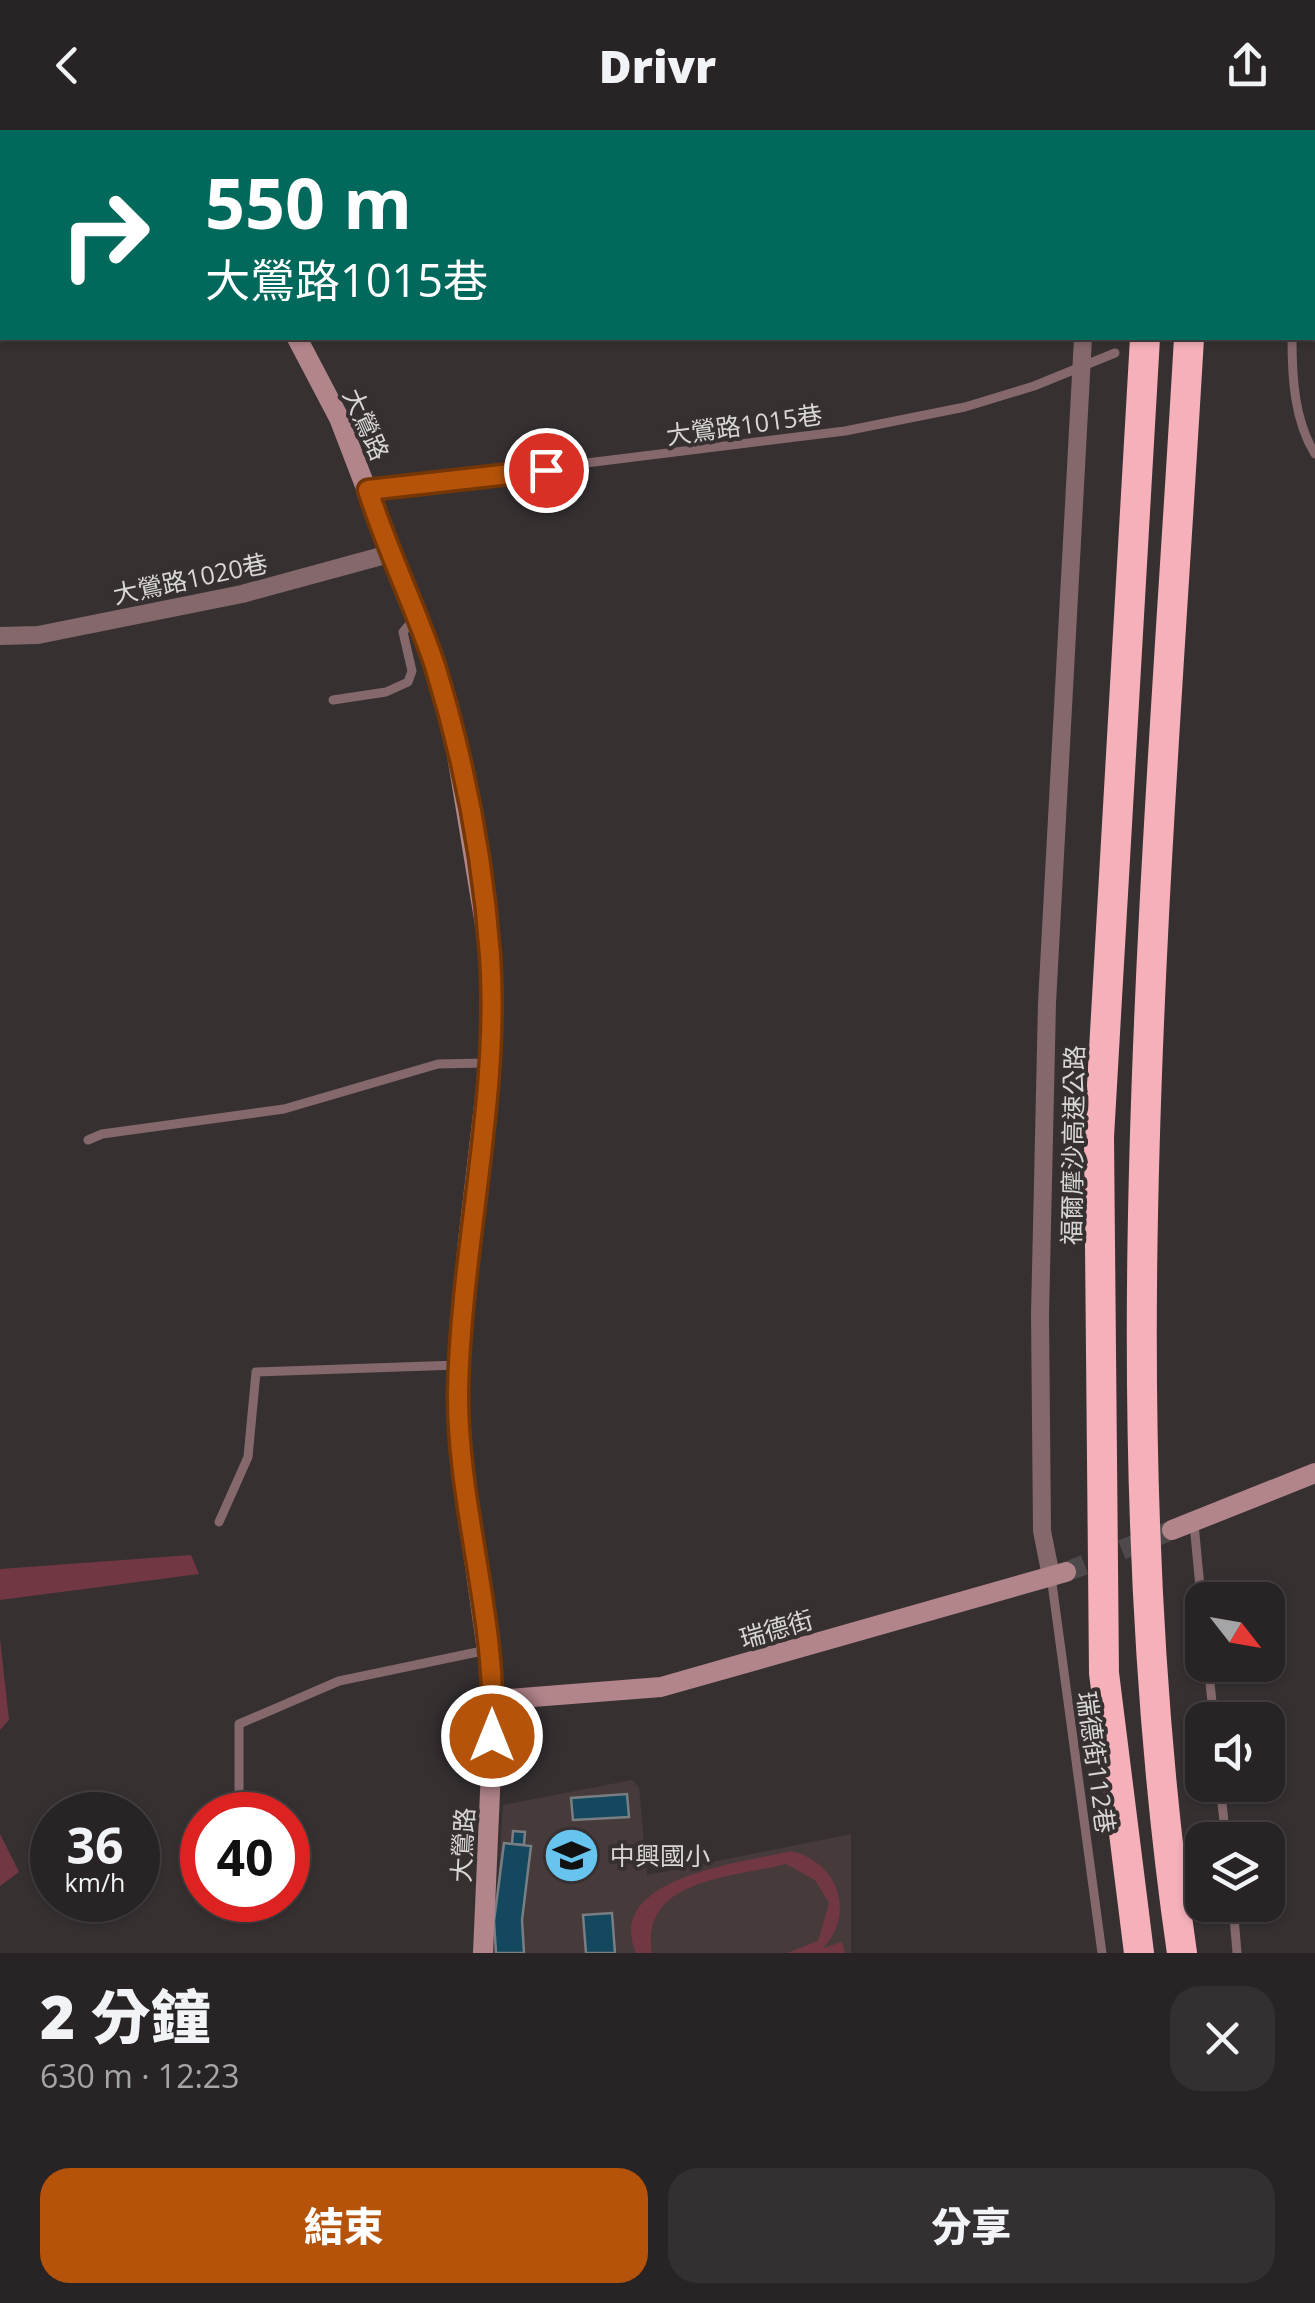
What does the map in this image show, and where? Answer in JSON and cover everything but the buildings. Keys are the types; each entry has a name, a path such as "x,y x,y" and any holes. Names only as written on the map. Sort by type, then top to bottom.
{"highway":[{"name":"福爾摩沙高速公路","path":"1138,1953 1104,1674 1099,1137 1145,340"},
{"path":"1182,1953 1152,1673 1144,1420 1143,1138 1188,340"}],"street":[{"name":"大鶯路","path":"299,340 339,418 368,490 389,554 416,616 453,731 490,956 489,1063 467,1250 461,1365 462,1474 494,1700 482,1953"},
{"path":"1058,1574 1042,1531 1040,1334 1047,1003 1083,340"},
{"name":"大鶯路1020巷","path":"0,636 38,636 242,594 389,554"},
{"path":"1172,1530 1315,1473"},
{"name":"瑞德街","path":"494,1700 661,1687 1058,1574"}],"lane":[{"path":"1292,340 1292,376 1304,436 1315,454"},
{"name":"大鶯路1015巷","path":"368,490 846,431 966,408 1115,353"},
{"path":"334,700 386,692 408,682 412,672 403,632 416,616"},
{"path":"88,1140 102,1134 284,1109 438,1064 489,1063"},
{"path":"219,1522 248,1457 256,1372 461,1365"},
{"path":"1194,1522 1200,1582"},
{"name":"瑞德街112巷","path":"1058,1574 1102,1953"},
{"path":"239,1792 239,1724 339,1681 489,1650"},
{"path":"1234,1922 1238,1953"}],"shaded area":[{"path":"191,1555 199,1574 0,1600 0,1569"},
{"path":"0,1639 9,1720 0,1730"},
{"name":"中興國小","path":"632,1780 639,1787 647,1875 851,1834 851,1953 493,1953 503,1805"},
{"path":"0,1834 19,1872 0,1886"},
{"path":"791,1851 820,1866 837,1890 839,1920 823,1948 842,1942 845,1953 787,1953 818,1941 829,1903 815,1880 786,1864 716,1879 674,1896 660,1910 652,1929 652,1953 636,1953 631,1927 640,1906 658,1890 713,1868"}],"tunnel":[{"path":"1066,1572 1172,1530"}],"place":[{"name":"中興國小","path":"571,1855"}],"route":[{"path":"492,1736 494,1700 462,1474 458,1390 467,1250 489,1063 490,956 453,731 430,653 389,554 368,490 546,470"}]}
